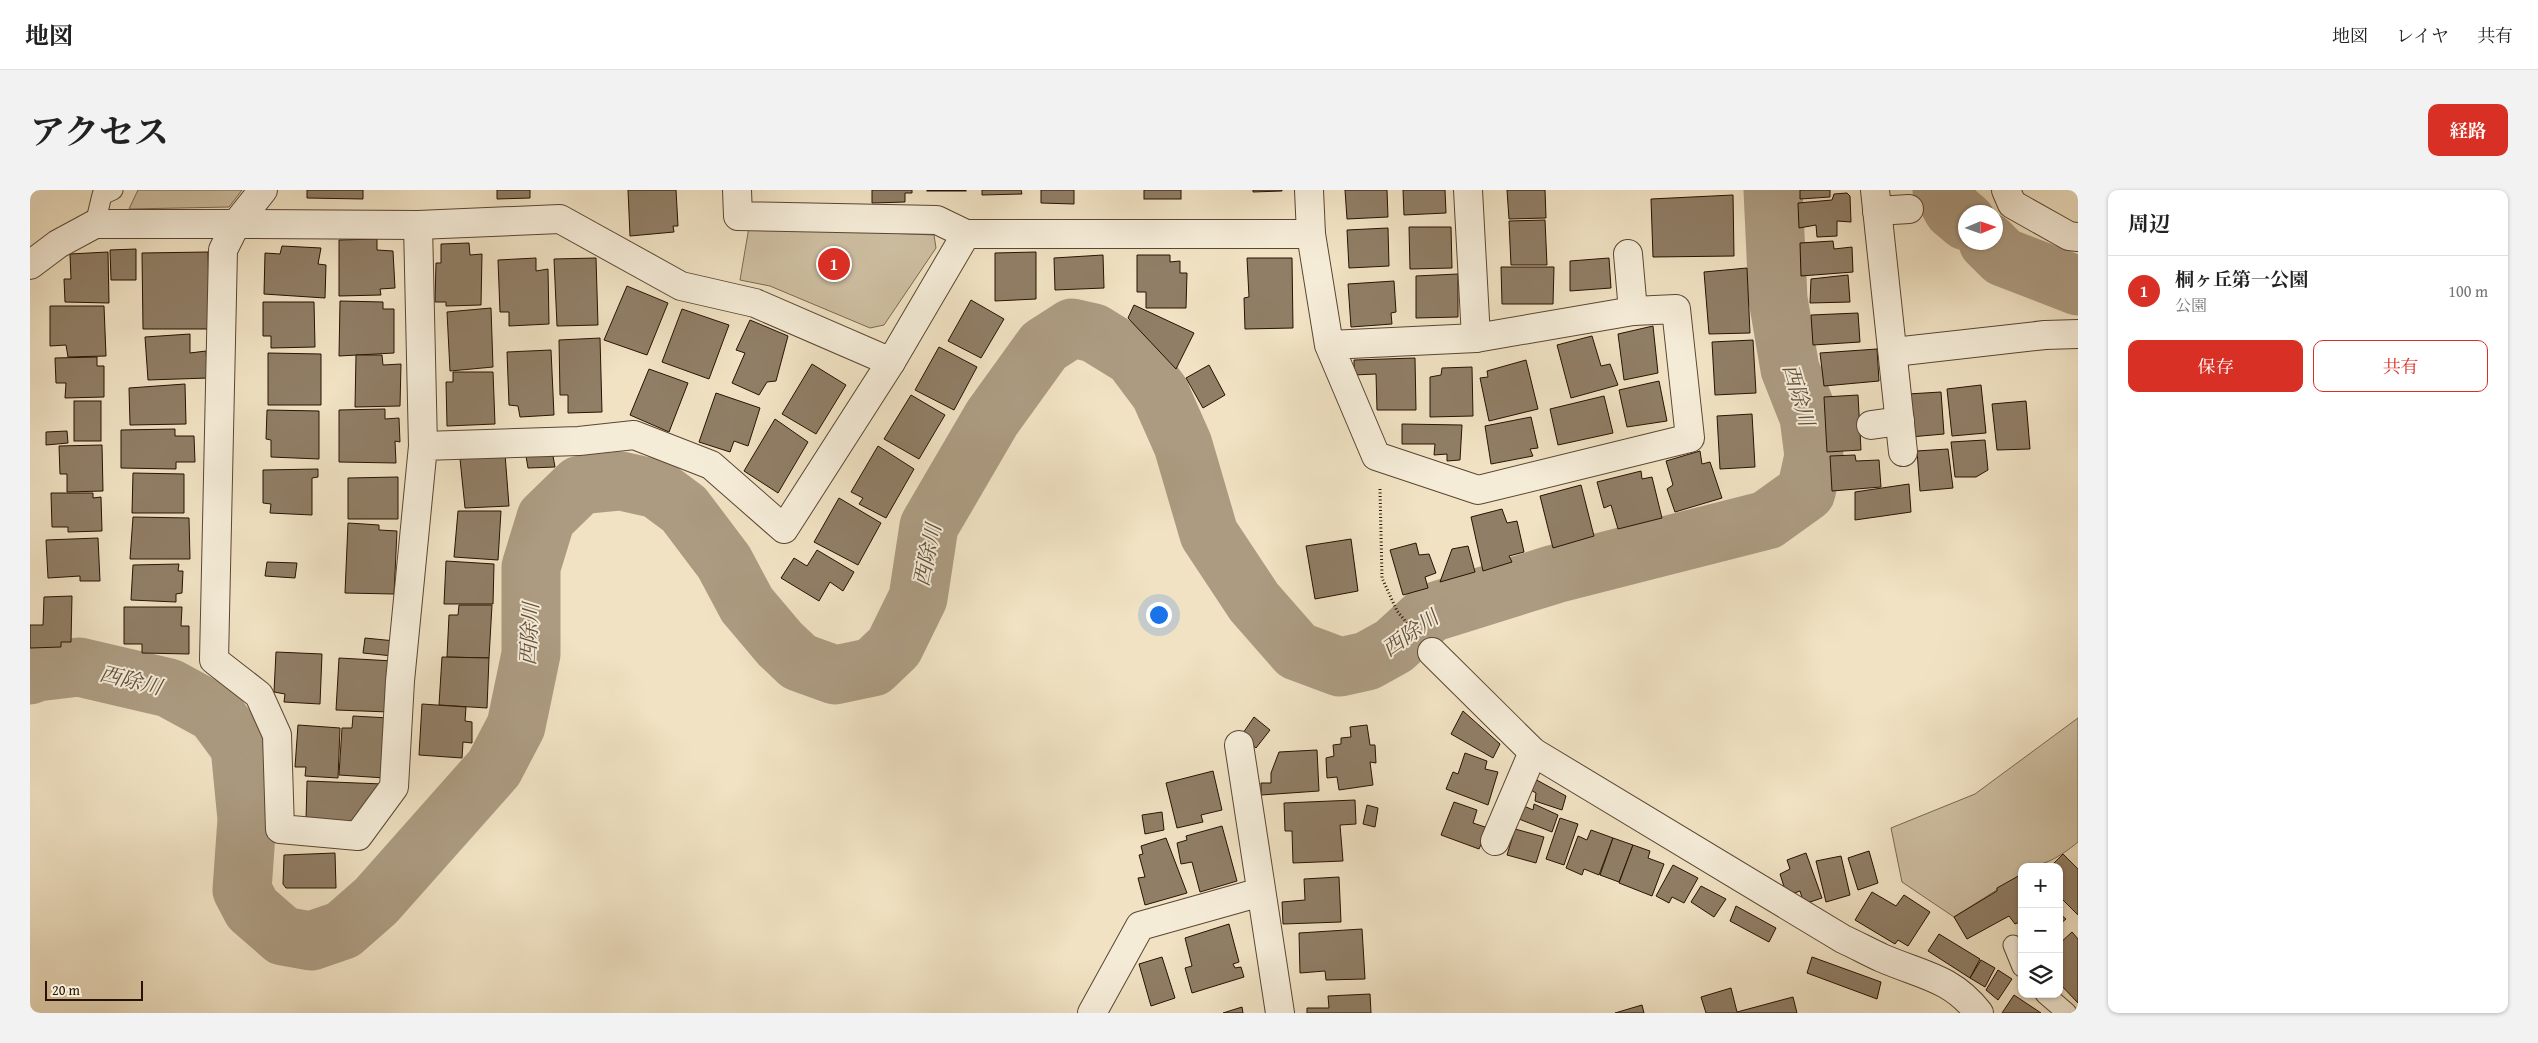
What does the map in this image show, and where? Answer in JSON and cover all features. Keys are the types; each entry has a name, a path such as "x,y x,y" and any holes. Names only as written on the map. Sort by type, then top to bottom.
{"street":[{"path":"263,190 236,224 223,250 214,660 259,695 277,735 280,829 358,836 394,787 400,681 423,446 418,225"},
{"path":"737,190 738,216 937,220 966,234 1311,234"},
{"path":"1309,190 1311,234 1329,345 1376,456 1478,490 1690,438 1676,309 1634,311 1476,338 1329,345"},
{"path":"1468,190 1476,338"},
{"path":"2006,190 2012,204 2069,236 2078,237"},
{"path":"1903,452 1894,352 1876,200 1909,209"},
{"path":"30,264 58,244 94,224 418,225 560,219 681,286 755,303 892,362"},
{"path":"423,446 579,440 634,435 711,465 784,529 892,362 966,234"},
{"path":"1628,254 1634,311"},
{"path":"1894,352 2045,335 2078,334"},
{"path":"1871,425 1900,421"},
{"path":"1432,652 1532,752 1843,938 1882,958 1932,976 1965,996 1979,1013"},
{"path":"1239,745 1280,1013"},
{"path":"1495,841 1532,752"},
{"path":"1092,1013 1140,926 1261,892"}],"lane":[{"path":"94,224 102,195 113,190"},
{"path":"2013,945 2018,957"},
{"path":"2049,998 2067,1013"}],"path":[{"path":"1376,456 1380,478 1382,578 1397,611"}],"shaded area":[{"path":"138,190 242,190 229,207 129,209"},
{"path":"749,227 934,235 936,248 884,325 870,328 770,286 740,280"},
{"path":"2078,718 2078,842 2045,863 2018,863 2018,877 1954,917 1902,882 1891,828 1975,794"}],"building":[{"path":"307,190 363,190 363,199 307,198"},
{"path":"497,190 530,190 530,198 497,199"},
{"path":"628,190 676,190 678,226 673,226 674,232 630,236"},
{"path":"872,190 912,190 912,193 905,193 905,202 872,203"},
{"path":"966,190 966,191 927,191"},
{"path":"982,190 1021,190 1022,194 982,195"},
{"path":"1041,190 1074,190 1074,204 1041,203"},
{"path":"1144,190 1181,190 1181,199 1144,199"},
{"path":"1253,190 1282,190 1282,191 1253,192"},
{"path":"1345,190 1387,190 1388,217 1347,219"},
{"path":"1403,190 1445,190 1446,213 1404,215"},
{"path":"1507,190 1545,190 1546,218 1509,219"},
{"path":"1800,190 1830,190 1830,197 1800,199"},
{"path":"1847,193 1850,196 1851,222 1837,221 1837,236 1817,237 1816,225 1799,228 1798,203 1832,200 1834,194"},
{"path":"1733,195 1734,256 1653,257 1651,199"},
{"path":"1545,220 1547,265 1511,265 1509,221"},
{"path":"1409,227 1451,227 1452,268 1410,269"},
{"path":"1388,228 1389,266 1349,268 1347,230"},
{"path":"377,239 377,250 393,251 395,288 380,289 381,295 339,296 339,240"},
{"path":"1833,241 1834,249 1852,247 1853,272 1801,276 1800,243"},
{"path":"469,243 470,255 482,254 481,305 446,306 446,302 435,302 436,263 441,263 441,244"},
{"path":"282,246 321,248 318,264 326,265 325,298 264,294 265,253 280,254"},
{"path":"136,249 136,280 111,280 110,250"},
{"path":"108,252 109,303 65,302 64,279 71,279 70,254"},
{"path":"208,252 210,329 143,329 142,253"},
{"path":"1036,252 1036,299 995,301 995,253"},
{"path":"1103,255 1104,288 1055,290 1054,258"},
{"path":"1137,255 1170,255 1170,262 1180,261 1180,273 1187,273 1186,308 1146,308 1146,292 1137,292"},
{"path":"536,258 536,271 548,269 549,324 509,326 509,312 500,312 498,260"},
{"path":"596,258 598,325 557,326 554,259"},
{"path":"1247,258 1292,258 1293,328 1245,329 1244,298 1249,297"},
{"path":"1609,258 1611,288 1570,291 1570,261"},
{"path":"1501,267 1554,267 1553,304 1502,304"},
{"path":"1747,268 1750,333 1709,334 1704,272"},
{"path":"1458,274 1458,317 1416,318 1416,276"},
{"path":"1848,275 1850,302 1810,303 1811,279"},
{"path":"1394,281 1396,312 1391,313 1392,324 1351,327 1348,284"},
{"path":"627,286 668,303 647,355 604,340"},
{"path":"971,300 1004,319 981,358 948,341"},
{"path":"340,301 383,302 383,309 394,309 394,353 339,356"},
{"path":"263,302 314,302 315,347 271,348 271,336 263,336"},
{"path":"1134,305 1194,333 1176,369 1128,318"},
{"path":"50,306 104,306 106,356 68,357 66,345 50,346"},
{"path":"491,308 493,367 450,371 447,312"},
{"path":"682,309 729,325 709,379 662,362"},
{"path":"1858,313 1860,342 1813,345 1811,315"},
{"path":"750,320 788,336 776,381 767,382 759,395 732,383 745,353 736,350"},
{"path":"1653,326 1658,373 1624,380 1618,334"},
{"path":"190,334 190,353 206,351 208,378 148,380 145,337"},
{"path":"1592,336 1601,366 1610,364 1618,385 1571,398 1557,345"},
{"path":"600,338 602,412 568,413 568,395 560,395 559,340"},
{"path":"1753,340 1756,393 1715,395 1712,342"},
{"path":"939,347 977,367 954,410 915,390"},
{"path":"1877,349 1879,381 1824,386 1820,353"},
{"path":"551,350 554,415 520,417 518,406 509,405 507,352"},
{"path":"268,353 321,354 321,405 268,405"},
{"path":"356,355 382,355 383,365 401,364 400,406 355,407"},
{"path":"97,357 97,366 104,366 104,397 65,398 66,383 56,383 55,358"},
{"path":"1415,358 1416,410 1377,410 1376,374 1354,375 1354,360"},
{"path":"1526,360 1538,409 1489,421 1480,378 1488,377 1487,371"},
{"path":"812,364 846,385 816,434 782,414"},
{"path":"1209,365 1225,395 1203,408 1186,378"},
{"path":"1472,367 1473,416 1430,417 1430,377 1441,375 1442,368"},
{"path":"649,369 688,383 669,432 630,415"},
{"path":"453,372 493,372 495,424 447,426 446,382 453,382"},
{"path":"1659,381 1667,421 1627,427 1619,390"},
{"path":"185,384 186,424 130,425 129,388"},
{"path":"1981,385 1986,433 1952,436 1947,389"},
{"path":"1941,392 1944,434 1910,437 1908,394"},
{"path":"716,393 760,408 748,446 734,441 730,452 699,442"},
{"path":"911,395 945,415 919,459 884,439"},
{"path":"1858,395 1861,450 1827,452 1824,397"},
{"path":"1604,396 1613,433 1558,445 1550,409"},
{"path":"74,401 101,401 101,441 74,441"},
{"path":"2026,401 2030,449 1997,450 1992,404"},
{"path":"385,409 385,419 399,418 400,442 395,441 396,463 339,462 339,410"},
{"path":"267,410 319,411 319,459 271,457 271,440 266,439"},
{"path":"1752,414 1755,467 1720,469 1717,416"},
{"path":"1531,417 1538,448 1530,449 1533,456 1491,464 1485,426"},
{"path":"775,419 808,442 778,493 744,471"},
{"path":"1402,424 1462,425 1460,460 1447,461 1447,454 1434,455 1435,444 1402,444"},
{"path":"175,429 175,436 194,436 195,462 176,462 176,469 121,468 121,430"},
{"path":"67,431 68,443 46,445 46,432"},
{"path":"1985,440 1988,470 1976,477 1955,477 1951,442"},
{"path":"102,445 103,491 67,492 67,474 60,474 59,446"},
{"path":"878,446 914,469 886,518 859,504 863,498 851,492"},
{"path":"1948,449 1953,488 1920,491 1917,451"},
{"path":"1700,451 1702,464 1710,462 1722,498 1675,512 1667,489 1673,485 1666,461"},
{"path":"505,454 509,506 465,508 460,459"},
{"path":"1855,455 1856,461 1879,460 1881,487 1832,491 1830,456"},
{"path":"526,456 553,456 555,467 528,468"},
{"path":"318,469 318,477 312,478 312,515 270,513 271,504 263,503 263,470"},
{"path":"1641,471 1642,479 1652,477 1662,518 1618,529 1611,505 1604,508 1597,482"},
{"path":"133,473 184,474 184,513 132,513"},
{"path":"398,477 398,519 348,519 348,478"},
{"path":"1909,484 1911,512 1855,520 1855,492"},
{"path":"1581,485 1594,536 1553,548 1540,496"},
{"path":"51,493 93,493 93,498 101,497 102,531 68,532 68,527 52,527"},
{"path":"839,498 881,523 858,565 814,542"},
{"path":"1502,509 1507,523 1517,521 1524,552 1509,556 1512,562 1483,571 1471,517"},
{"path":"458,511 501,511 498,560 454,557"},
{"path":"133,517 189,518 190,559 130,559"},
{"path":"348,523 379,525 379,530 397,531 394,594 345,593"},
{"path":"98,538 100,581 80,581 80,576 48,578 46,540"},
{"path":"1351,539 1358,591 1315,599 1306,546"},
{"path":"1416,543 1419,555 1429,554 1436,573 1425,577 1428,588 1403,595 1390,550"},
{"path":"1468,546 1475,572 1440,582 1452,549"},
{"path":"817,550 854,572 843,591 830,582 819,601 781,578 794,558 807,566"},
{"path":"446,561 494,564 493,604 444,604"},
{"path":"267,562 297,563 295,578 265,576"},
{"path":"179,564 178,571 183,571 182,593 176,594 176,602 131,600 133,565"},
{"path":"72,596 71,642 61,642 61,647 30,648 30,625 43,625 44,597"},
{"path":"459,605 492,605 489,658 447,657 449,615 458,615"},
{"path":"124,607 182,607 181,626 189,626 189,654 142,653 142,644 124,644"},
{"path":"365,638 395,641 393,656 363,653"},
{"path":"276,652 322,654 320,704 284,702 285,694 274,692"},
{"path":"442,657 489,658 487,708 439,705"},
{"path":"339,658 393,661 389,712 336,710"},
{"path":"422,704 466,707 465,721 472,722 472,743 463,742 462,758 419,755"},
{"path":"1463,711 1500,744 1493,758 1451,734"},
{"path":"353,716 389,718 385,778 339,775 342,728 352,728"},
{"path":"1254,717 1270,730 1256,748 1241,736"},
{"path":"298,725 340,728 338,778 305,776 306,767 295,767"},
{"path":"1367,725 1370,745 1375,745 1376,763 1370,762 1373,785 1339,790 1337,777 1327,778 1326,758 1334,756 1333,745 1341,744 1341,738 1351,737 1350,727"},
{"path":"1317,750 1319,791 1261,795 1261,783 1271,783 1271,773 1279,752"},
{"path":"1465,753 1487,761 1485,769 1498,772 1488,805 1446,789 1453,772 1458,774"},
{"path":"1213,771 1222,810 1201,815 1203,822 1177,828 1166,783"},
{"path":"1533,778 1566,796 1562,810 1535,801 1536,793 1529,789"},
{"path":"307,781 383,784 360,823 306,821"},
{"path":"1355,800 1356,824 1340,825 1343,861 1293,863 1292,831 1285,831 1284,803"},
{"path":"1454,802 1477,810 1473,823 1488,828 1479,849 1441,835"},
{"path":"1534,804 1558,815 1552,832 1519,819 1524,806 1533,810"},
{"path":"1367,805 1378,808 1375,827 1363,824"},
{"path":"1162,812 1164,830 1145,834 1142,815"},
{"path":"1560,818 1578,824 1564,865 1546,859"},
{"path":"1222,826 1237,881 1200,892 1192,862 1181,864 1177,843 1187,840 1186,836"},
{"path":"1515,829 1544,837 1536,863 1507,855"},
{"path":"1591,830 1613,838 1599,875 1584,869 1582,875 1566,868 1578,836 1587,840"},
{"path":"1166,838 1187,893 1145,905 1138,878 1145,877 1139,855 1143,854 1141,846"},
{"path":"1613,838 1633,845 1619,882 1600,875"},
{"path":"1633,845 1650,851 1648,858 1664,864 1652,896 1619,883"},
{"path":"1869,851 1878,883 1858,890 1848,858"},
{"path":"335,853 336,888 286,888 283,884 284,855"},
{"path":"1806,853 1822,898 1804,904 1800,891 1787,896 1780,874 1790,869 1787,860"},
{"path":"2063,854 2078,869 2078,915 2063,900 2063,863 2054,863"},
{"path":"1841,856 1850,895 1826,902 1816,861"},
{"path":"1673,865 1698,878 1684,903 1672,897 1669,903 1656,896"},
{"path":"2018,876 2018,923 2015,924 2009,916 1967,939 1954,917 1997,891 1997,888"},
{"path":"1339,877 1341,922 1283,924 1282,902 1305,900 1304,879"},
{"path":"1701,886 1726,899 1714,917 1691,902"},
{"path":"1872,892 1896,906 1904,895 1930,912 1908,946 1898,940 1895,944 1855,920"},
{"path":"1736,906 1776,928 1769,942 1730,921"},
{"path":"1229,924 1239,962 1233,964 1235,968 1241,967 1244,977 1192,993 1185,968 1192,966 1185,938"},
{"path":"1362,929 1365,979 1326,980 1325,971 1300,973 1299,933"},
{"path":"2072,932 2078,939 2078,1003 2063,987 2063,940"},
{"path":"1939,934 1980,959 1970,978 1928,951"},
{"path":"1162,957 1175,998 1151,1006 1139,964"},
{"path":"1812,957 1881,982 1877,999 1807,973"},
{"path":"1981,960 1995,968 1985,987 1970,978"},
{"path":"1998,970 2012,979 1998,1000 1986,990"},
{"path":"1731,988 1737,1012 1793,997 1797,1013 1706,1013 1701,997"},
{"path":"1370,994 1371,1013 1307,1013 1307,1008 1329,1008 1328,996"},
{"path":"2014,995 2041,1013 2002,1013"},
{"path":"1642,1005 1644,1013 1615,1013"},
{"path":"1242,1007 1243,1013 1223,1013"}],"waterway":[{"name":"西除川","path":"30,675 37,672 79,667 169,688 215,713 240,747 247,819 242,890 252,909 283,936 311,941 343,930 376,901 494,768 516,726 531,654 531,567 546,518 580,485 621,481 657,489 684,509 724,562 747,605 780,644 799,662 835,675 873,667 894,647 918,598 929,526 992,418 1044,346 1072,328 1094,333 1133,357 1160,393 1183,445 1209,534 1254,602 1297,651 1340,667 1367,661 1394,646 1430,613 1555,574 1767,520 1806,492 1814,456 1809,417 1790,369 1778,299 1773,190"},
{"name":"西除川","path":"1942,190 1953,210 1958,214"},
{"name":"西除川","path":"1996,250 2003,257 2078,286"}],"place":[{"name":"桐ヶ丘第一公園","path":"834,264"}]}
